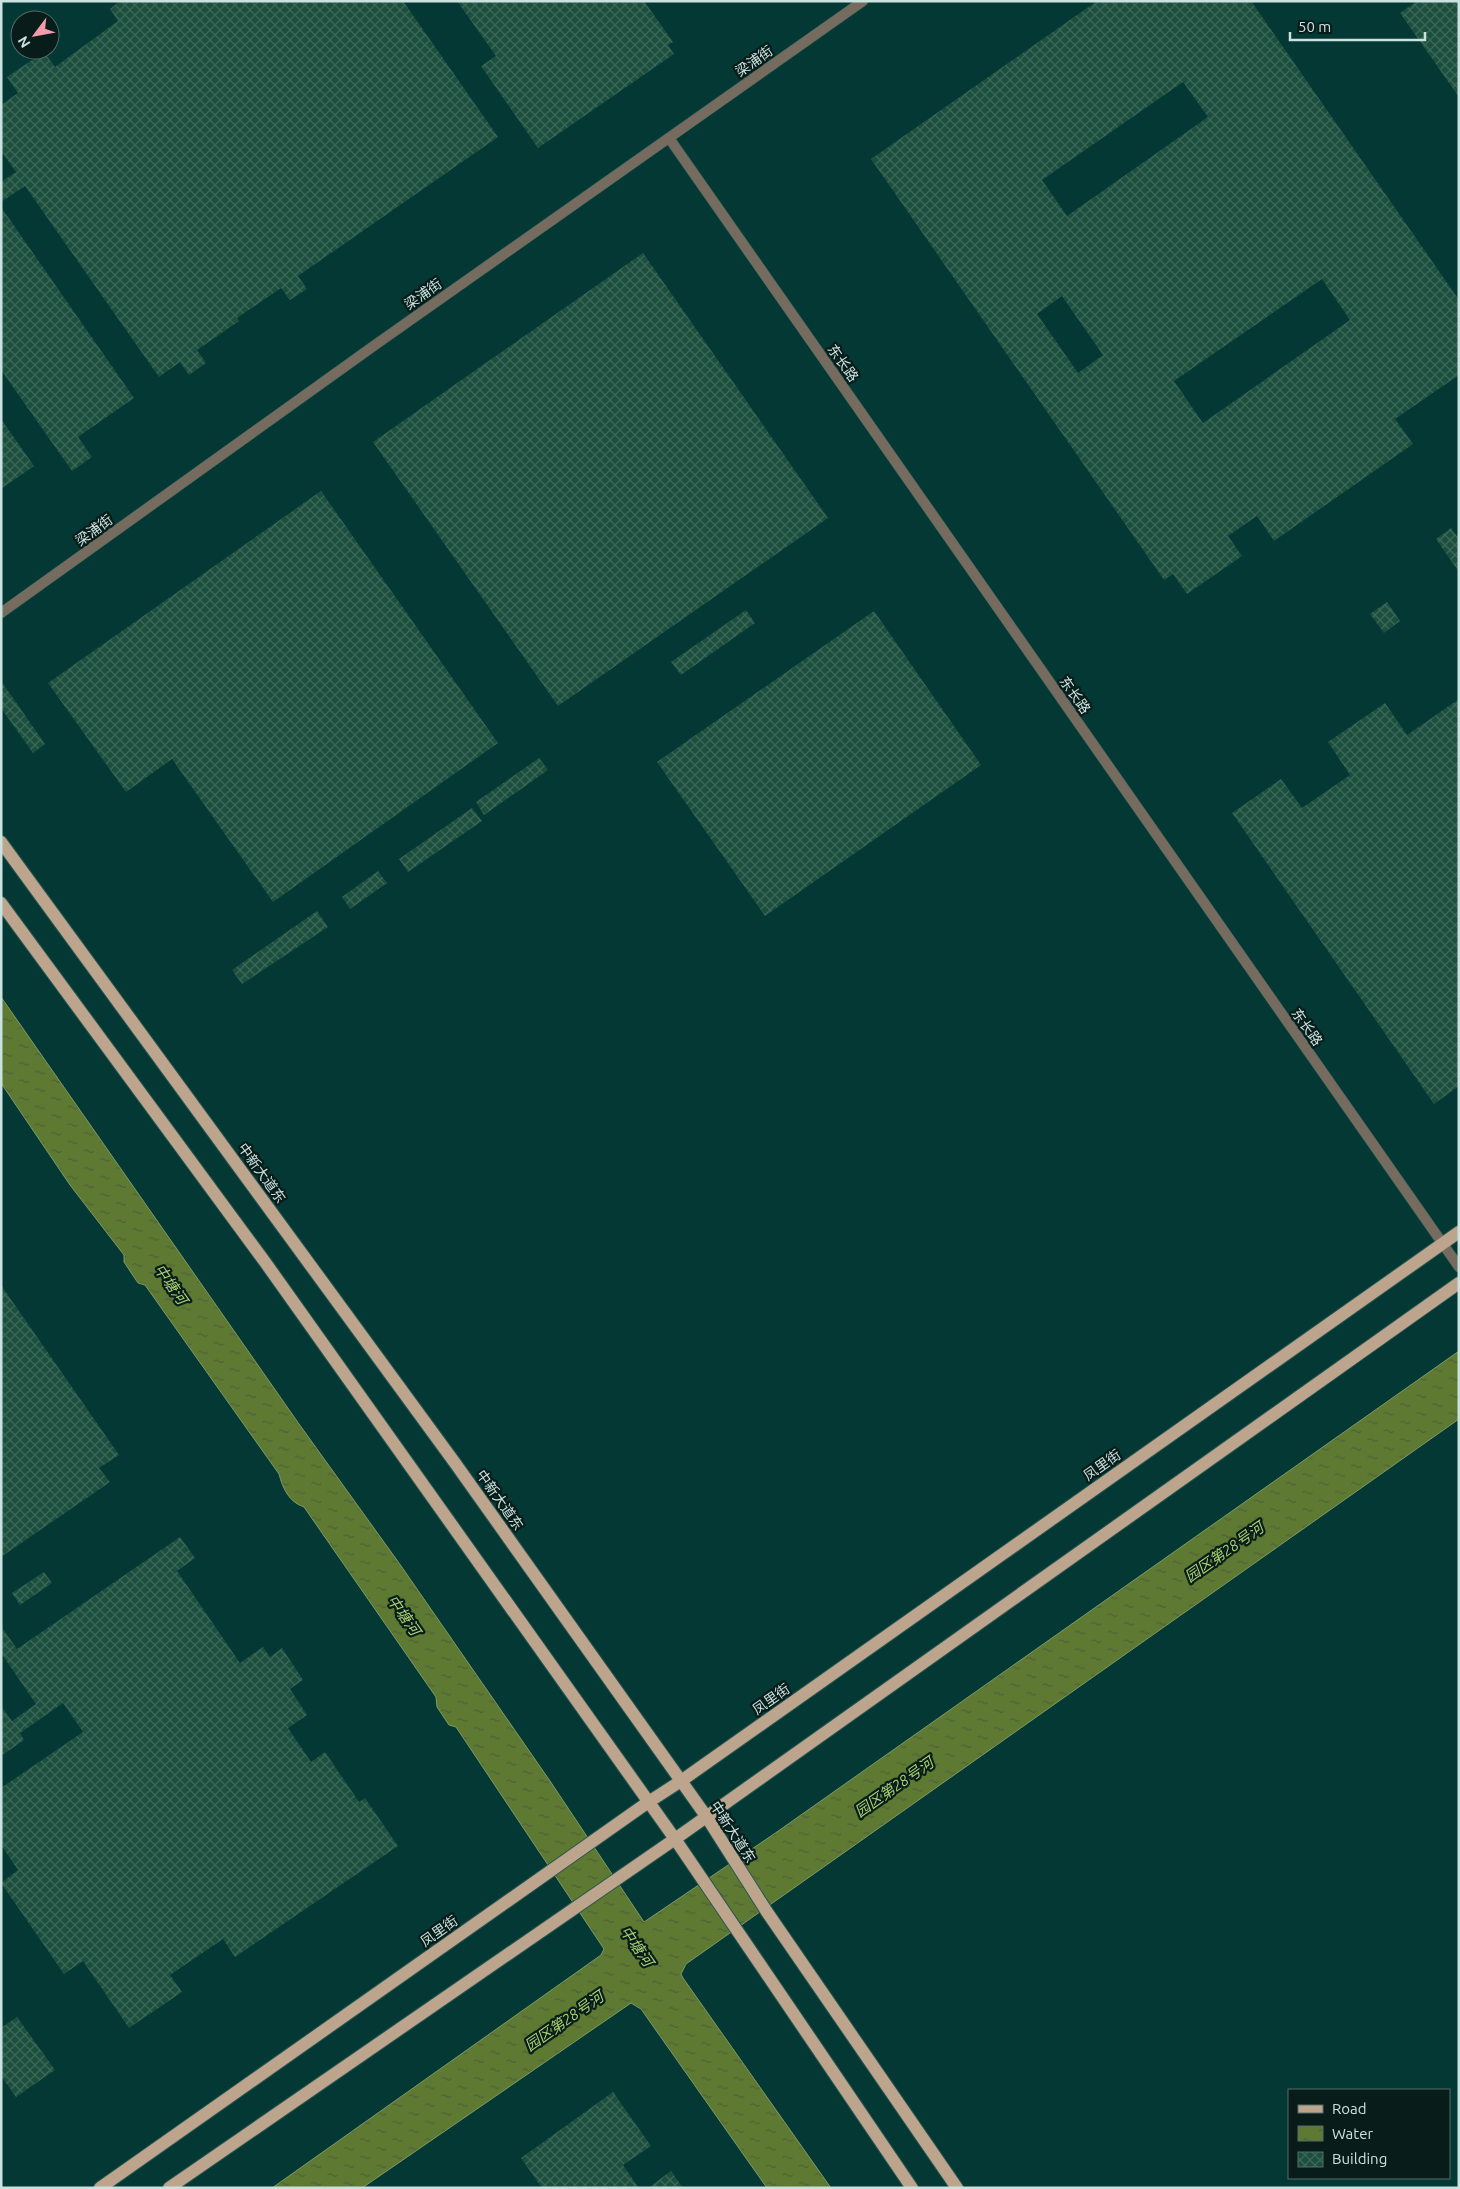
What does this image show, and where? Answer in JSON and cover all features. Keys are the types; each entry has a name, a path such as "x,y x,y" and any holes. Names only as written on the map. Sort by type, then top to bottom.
{"main road":[{"name":"中新大道东","path":"1,842 449,1455 706,1816 767,1912 957,2188"},
{"path":"1,903 266,1262 675,1839 912,2188"},
{"name":"凤里街","path":"100,2188 1459,1232"},
{"path":"169,2188 675,1839 1459,1283"}],"street":[{"name":"梁浦街","path":"1,612 375,345 863,1"},
{"name":"东长路","path":"669,138 1459,1267"}],"water":[{"path":"1,997 299,1424 399,1563 550,1781 644,1922 774,1834 1459,1351 1459,1419 686,1964 681,1974 683,1978 831,2188 767,2188 641,2009 631,2003 362,2188 272,2188 601,1955 604,1949 456,1727 449,1725 437,1707 436,1697 304,1507 294,1502 287,1494 279,1474 145,1285 138,1283 124,1262 124,1255 70,1185 1,1083"}],"building":[{"path":"120,1 403,1 498,137 298,276 307,289 290,300 281,288 237,318 239,321 197,350 206,363 189,375 180,362 159,377 25,186 1,202 1,182 16,172 1,151 1,105 18,93 7,77 32,60 50,60 55,67 118,21 110,9"},
{"path":"457,1 644,1 673,42 668,45 674,54 538,148 481,66 496,56"},
{"path":"1097,1 1251,1 1459,300 1459,375 1395,419 1413,444 1274,541 1257,516 1228,536 1242,556 1187,594 1173,574 1164,580 871,159","holes":["1183,82 1208,117 1067,216 1042,180","1322,279 1350,320 1203,423 1174,381","1062,296 1103,355 1078,373 1037,314"]},
{"path":"1417,1 1459,1 1459,97 1400,13"},
{"path":"1,207 134,398 78,437 92,457 72,471 1,370"},
{"path":"643,253 828,518 558,706 373,442"},
{"path":"1,419 34,466 1,489"},
{"path":"321,491 498,743 273,902 172,759 126,792 48,683"},
{"path":"1451,528 1459,539 1459,572 1436,539"},
{"path":"1387,602 1400,621 1384,633 1370,614"},
{"path":"746,610 755,623 681,675 671,662"},
{"path":"874,611 981,765 765,916 657,762"},
{"path":"1,681 45,744 33,753 1,708"},
{"path":"1459,699 1459,1086 1434,1104 1232,813 1281,779 1302,808 1350,775 1328,742 1385,703 1407,735"},
{"path":"539,758 548,770 484,815 476,802"},
{"path":"472,808 482,821 408,872 399,859"},
{"path":"378,871 387,883 350,909 342,897"},
{"path":"317,911 328,927 242,984 232,970"},
{"path":"1,1285 119,1455 99,1468 110,1482 1,1557"},
{"path":"180,1537 195,1558 177,1571 240,1663 263,1647 270,1657 282,1648 303,1680 290,1689 307,1715 288,1728 311,1762 325,1752 359,1802 365,1798 398,1846 235,1957 223,1939 170,1975 182,1992 129,2028 83,1961 64,1974 1,1883 18,1870 1,1845 1,1788 83,1732 63,1703 20,1733 24,1740 1,1756 1,1706 12,1721 36,1704 1,1653 1,1626 17,1649"},
{"path":"44,1572 52,1583 20,1605 12,1593"},
{"path":"17,2017 55,2070 16,2097 1,2076 1,2028"},
{"path":"613,2092 651,2146 623,2165 639,2188 542,2188 521,2158"},
{"path":"671,2171 683,2188 648,2188"}],"water label":[{"name":"中塘河","path":"171,1284"},
{"name":"园区第28号河","path":"1224,1552"},
{"name":"中塘河","path":"404,1615"},
{"name":"园区第28号河","path":"894,1787"},
{"name":"中塘河","path":"637,1946"},
{"name":"园区第28号河","path":"564,2021"}]}
